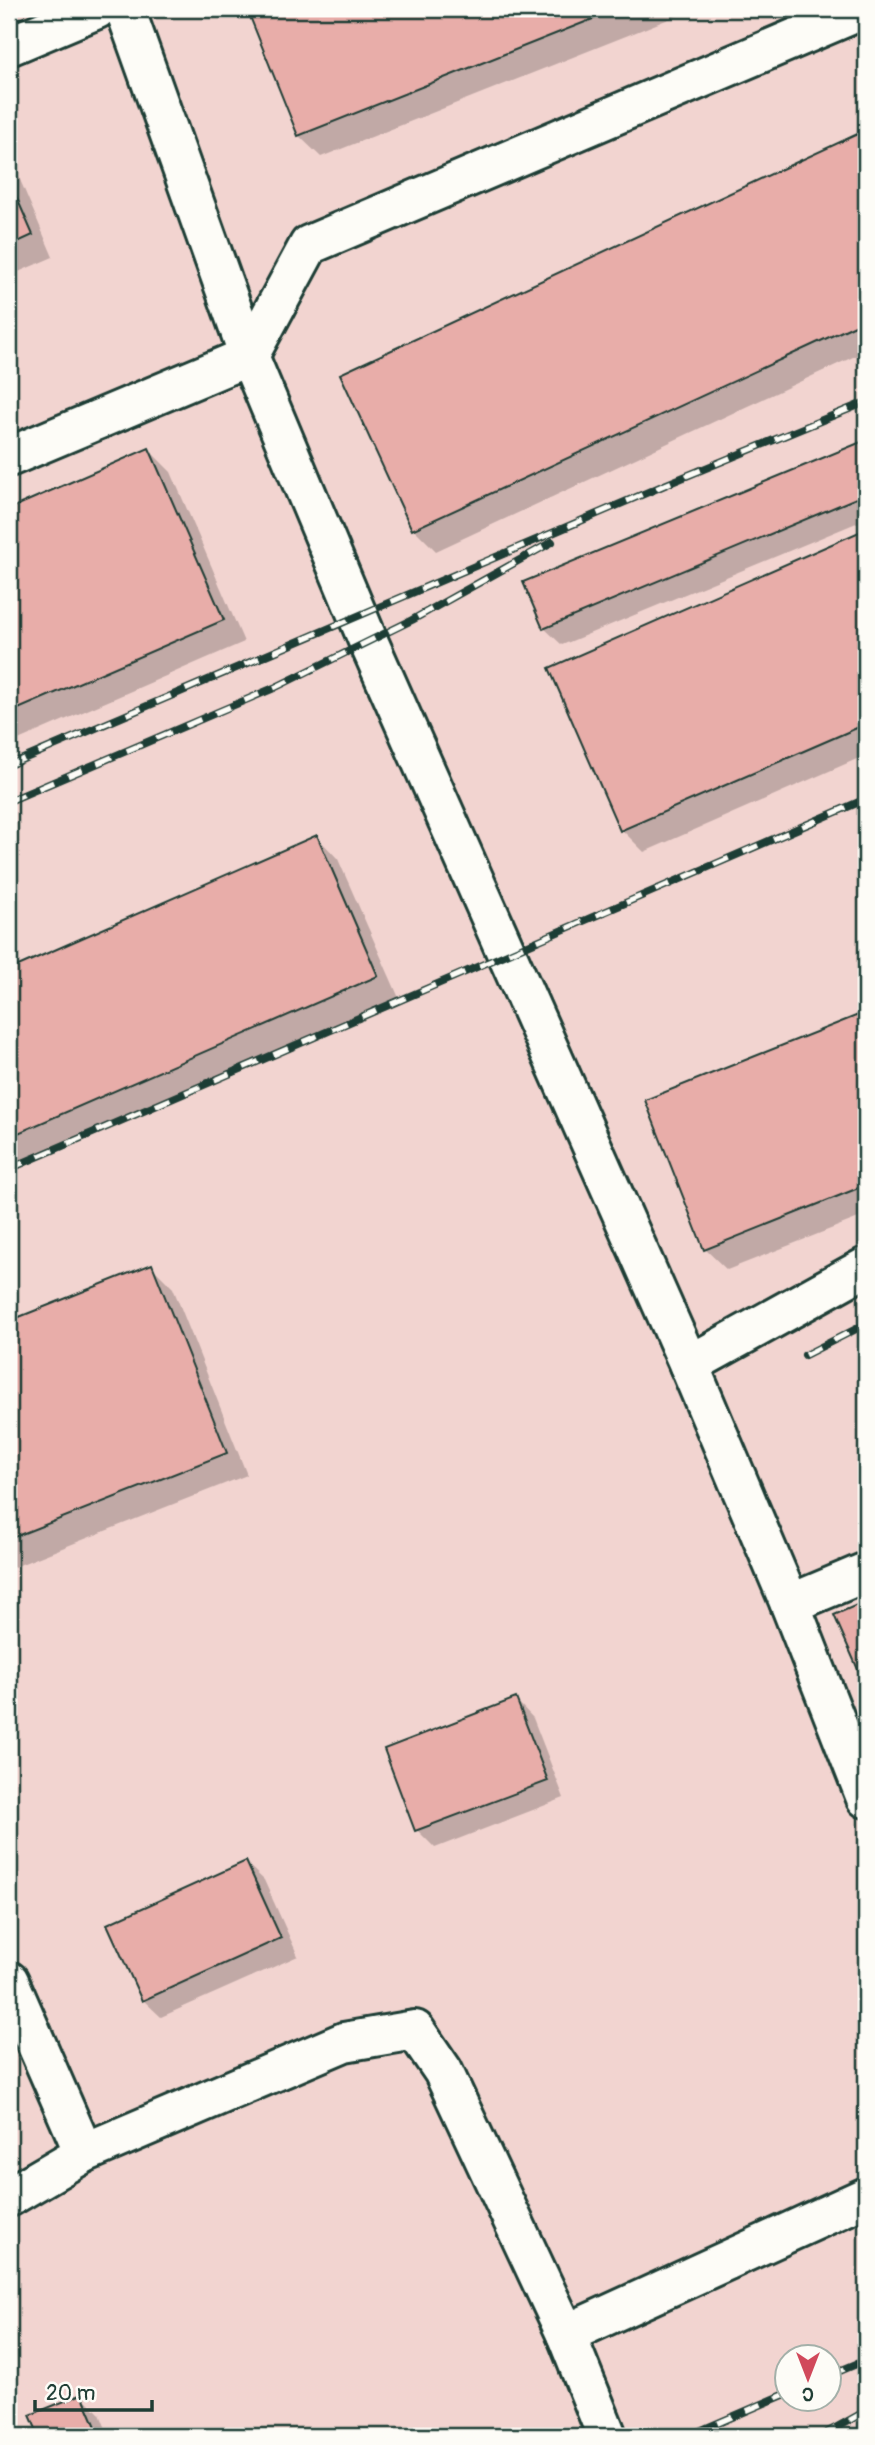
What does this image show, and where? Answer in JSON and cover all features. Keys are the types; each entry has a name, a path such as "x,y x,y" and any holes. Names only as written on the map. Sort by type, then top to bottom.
{"lane":[{"path":"9,46 97,9"},
{"path":"125,9 249,356 369,643 688,1365 790,1604 866,1798"},
{"path":"9,457 249,356 309,245 864,9"},
{"path":"688,1365 866,1267"},
{"path":"790,1604 866,1572"},
{"path":"9,1981 84,2153"},
{"path":"9,2197 84,2153 344,2042 415,2030 443,2071 566,2334 607,2436"},
{"path":"566,2334 866,2197"}],"shaded area":[{"path":"9,9 866,9 866,2436 9,2436"}],"building":[{"path":"247,9 618,9 298,136"},
{"path":"866,130 866,320 412,530 340,374"},
{"path":"9,180 33,235 9,246"},
{"path":"866,440 866,494 543,629 523,582"},
{"path":"149,448 224,620 9,713 9,509"},
{"path":"866,529 866,724 620,831 549,668"},
{"path":"317,835 378,976 9,1137 9,970"},
{"path":"866,1012 866,1185 704,1250 645,1100"},
{"path":"152,1264 227,1453 9,1539 9,1321"},
{"path":"866,1601 866,1672 860,1674 834,1615"},
{"path":"516,1698 548,1781 415,1831 384,1749"},
{"path":"246,1861 281,1938 142,2001 107,1924"},
{"path":"82,2394 100,2436 39,2436 30,2415"}],"railway":[{"path":"9,765 667,484 866,402"},
{"path":"9,801 274,688 412,620 552,542"},
{"path":"9,1169 866,799"},
{"path":"805,1355 866,1324"},
{"path":"844,2369 866,2360"},
{"path":"688,2436 774,2399"},
{"path":"821,2436 866,2411"}]}
